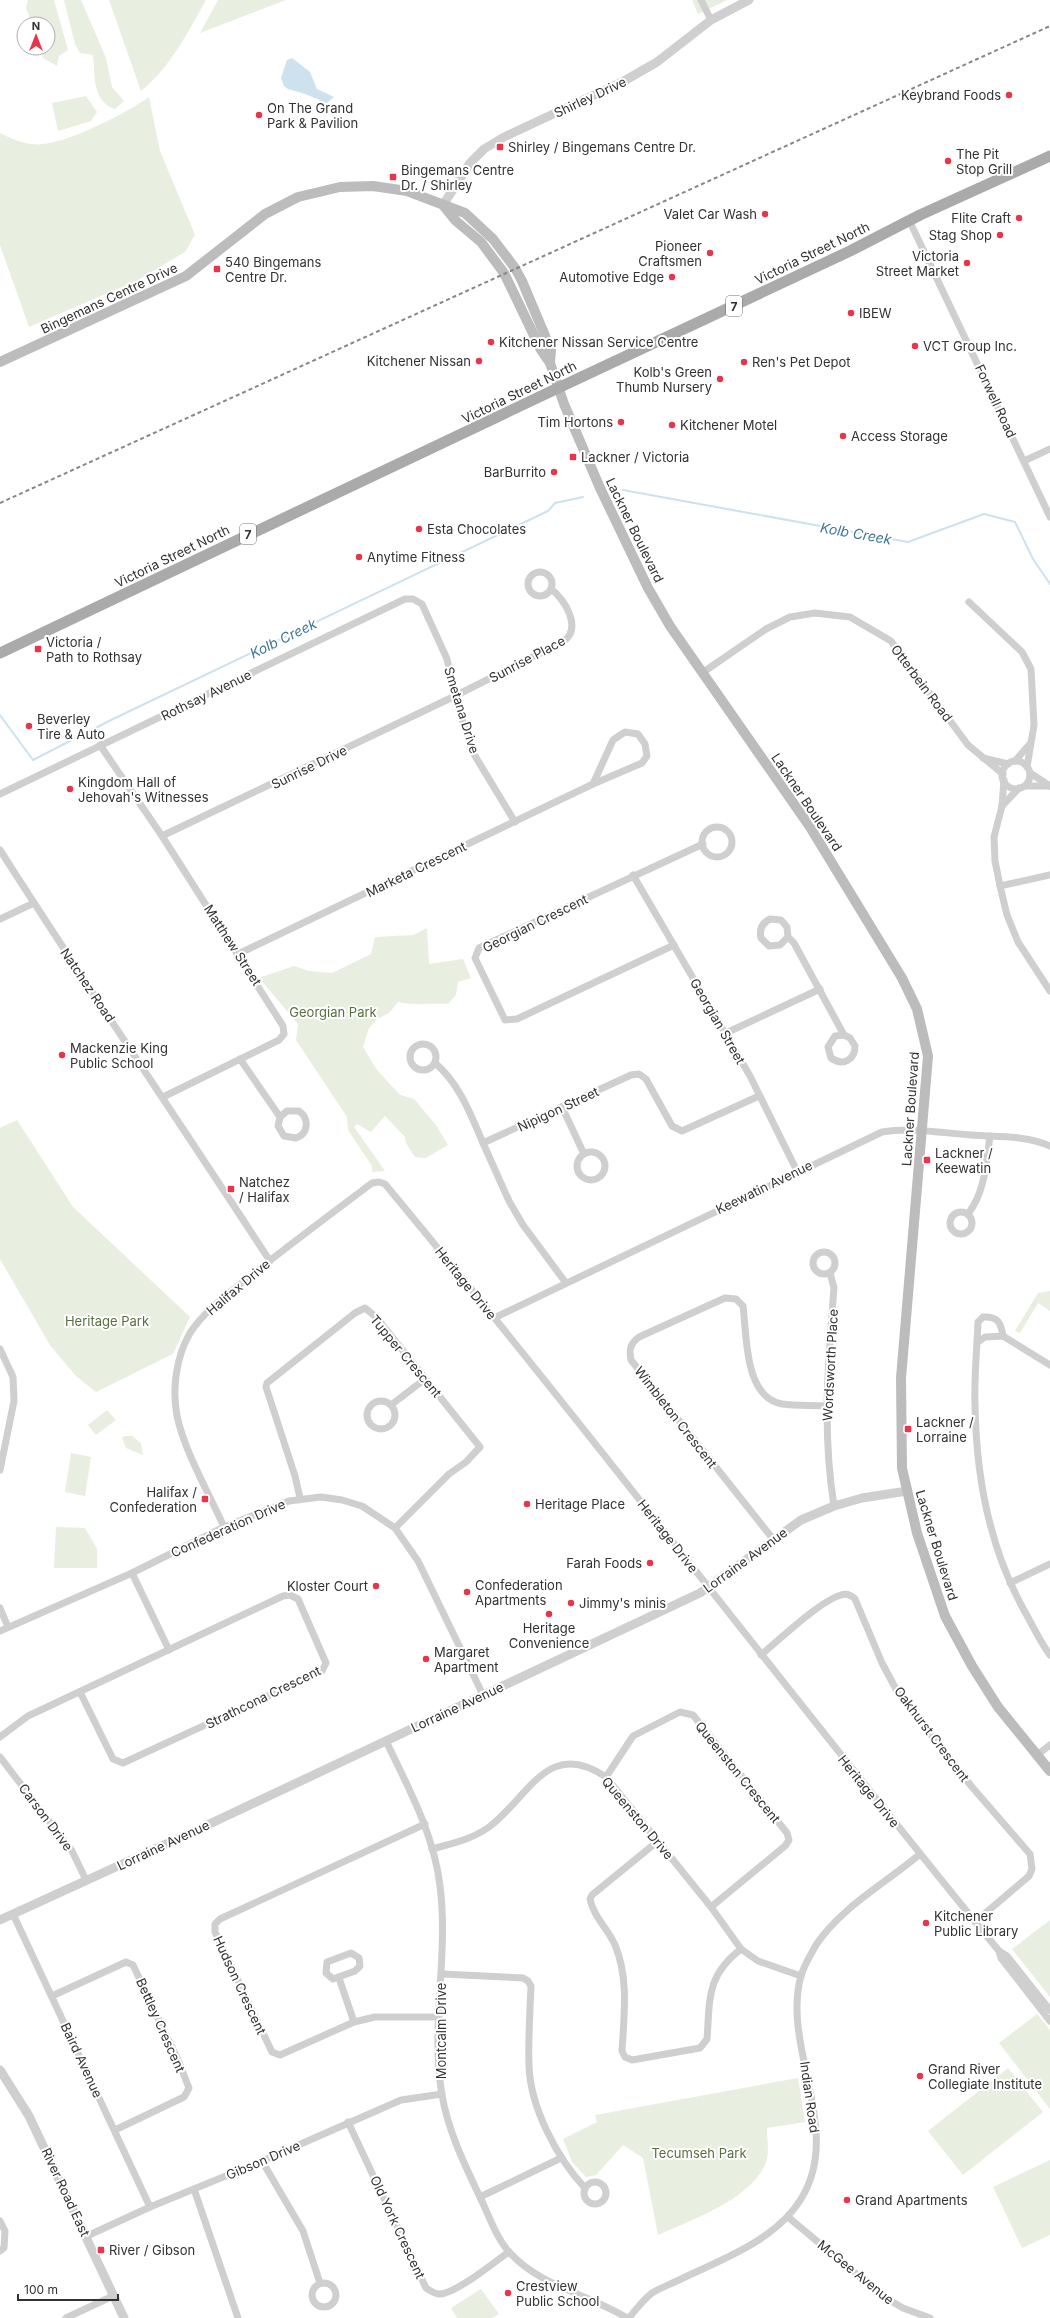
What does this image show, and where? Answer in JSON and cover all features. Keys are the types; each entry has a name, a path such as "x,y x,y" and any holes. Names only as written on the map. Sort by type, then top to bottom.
{"main road":[{"name":"Victoria Street North","path":"0,654 558,388 850,251 909,220 1050,156"},
{"name":"Bingemans Centre Drive","path":"0,362 186,276 265,214 298,197 340,187 373,186 408,191 465,213 493,239 515,268 551,350 550,363 558,388"},
{"name":"Lackner Boulevard","path":"558,388 600,488 648,588 670,626 810,827 902,978 918,1009 928,1056 901,1378 902,1468 930,1575 945,1616 972,1666 998,1707 1050,1772"}],"street":[{"path":"701,0 711,20"},
{"name":"Shirley Drive","path":"443,205 470,163 484,149 504,137 624,81 657,62 711,20 749,0"},
{"name":"Forwell Road","path":"909,220 1050,517"},
{"path":"1024,461 1050,449"},
{"name":"Sunrise Place","path":"455,696 569,637 573,624 558,594 551,589"},
{"name":"Rothsay Avenue","path":"0,794 405,599 413,599"},
{"name":"Smetana Drive","path":"413,599 422,604 447,658 455,696 472,751 514,822"},
{"path":"969,602 1022,652 1031,669 1034,725 1029,745 1028,770 1022,787 1002,806"},
{"name":"Otterbein Road","path":"702,673 766,629 790,617 815,613 850,617 891,641 968,745 1004,777 1010,787 1050,786"},
{"name":"Sunrise Drive","path":"162,836 455,696"},
{"name":"Marketa Crescent","path":"238,954 593,784 642,763 647,756 645,744 638,734 625,732 613,740 593,784"},
{"name":"Matthew Street","path":"100,745 162,836 271,1004 283,1026 284,1034 279,1040 163,1097"},
{"path":"1029,745 1015,761 1008,764 1004,777 1002,806 994,837 995,861 1007,915 1018,942 1050,991"},
{"name":"Otterbein Road","path":"983,758 1008,764"},
{"name":"Otterbein Road","path":"1015,761 1050,786"},
{"path":"633,875 703,844 708,831 717,828 727,831 732,843 728,852 718,857 707,853 703,844"},
{"name":"Natchez Road","path":"0,850 270,1261"},
{"name":"Georgian Crescent","path":"633,875 480,948 475,958 505,1020 517,1019 674,945"},
{"name":"Georgian Street","path":"633,875 724,1034 750,1076 797,1171"},
{"path":"1000,886 1050,875"},
{"path":"0,919 34,903"},
{"path":"788,937 780,945 769,946 762,938 760,930 766,921 777,919 787,927 788,937 794,943 844,1035"},
{"path":"724,1034 820,989"},
{"path":"240,1059 280,1117 278,1126 284,1136 296,1138 304,1134 307,1128 306,1121 299,1111 287,1111 280,1117"},
{"path":"435,1063 445,1071 468,1108 509,1201 523,1225 566,1283"},
{"name":"Nipigon Street","path":"483,1143 631,1075 639,1074 646,1079 672,1126 682,1131 759,1096"},
{"path":"562,1108 584,1154"},
{"name":"Keewatin Avenue","path":"494,1318 797,1171 882,1132 894,1130 922,1131 1026,1139 1050,1146"},
{"path":"968,1214 977,1202 983,1183 990,1136"},
{"name":"Halifax Drive","path":"224,1528 181,1433 175,1400 178,1365 191,1333 208,1311 270,1261 372,1182 379,1182"},
{"name":"Heritage Drive","path":"379,1182 385,1184 573,1414 708,1588 920,1854 999,1951 1007,1956 1041,2004 1050,2021"},
{"name":"Wordsworth Place","path":"830,1273 834,1288 826,1406 829,1476 834,1506"},
{"name":"Wimbleton Crescent","path":"773,1539 631,1360 629,1351 632,1343 639,1338 725,1298 736,1299 743,1306 752,1373 756,1385 762,1394 773,1401 783,1404 826,1406"},
{"name":"Tupper Crescent","path":"300,1498 295,1476 266,1387 269,1378 354,1313 366,1308 376,1317 480,1447 466,1462 449,1474 395,1528"},
{"path":"1003,1336 1001,1324 998,1319 992,1316 983,1317 978,1322 975,1404 978,1460 983,1499 994,1540 1010,1584 1050,1654"},
{"path":"978,1342 986,1337 1003,1336 1050,1365"},
{"path":"0,1349 13,1377 14,1401 0,1470"},
{"path":"391,1405 425,1379"},
{"path":"382,1401 391,1405 395,1414 391,1425 382,1429 375,1428 370,1424 367,1411 374,1403 382,1401"},
{"name":"Lorraine Avenue","path":"0,1920 386,1741 708,1588 801,1520 834,1506 862,1498 907,1491"},
{"name":"Confederation Drive","path":"0,1631 132,1573 224,1528 289,1501 300,1498 321,1497 342,1500 362,1506 395,1528 418,1561 483,1694"},
{"path":"1010,1584 1050,1564"},
{"path":"132,1573 169,1650"},
{"name":"Oakhurst Crescent","path":"761,1655 825,1603 842,1594 849,1594 855,1599 882,1663 898,1693 972,1787 1030,1854 1032,1869 1029,1876 975,1922"},
{"name":"Strathcona Crescent","path":"0,1737 28,1716 282,1596 290,1595 298,1599 326,1663 322,1671 123,1763 113,1759 80,1692"},
{"path":"0,1608 8,1627"},
{"name":"Queenston Crescent","path":"606,1777 633,1736 680,1712 693,1715 787,1833 789,1840 785,1846 711,1907"},
{"name":"Montcalm Drive","path":"386,1741 425,1824 440,1884 442,1912 442,1974 439,2018 439,2068 447,2118 458,2152 509,2252 527,2268 550,2282 596,2301 628,2318"},
{"path":"1037,1755 1050,1745"},
{"name":"Carson Drive","path":"0,1758 72,1851 86,1880"},
{"name":"Queenston Drive","path":"432,1849 466,1840 494,1824 538,1777 552,1767 563,1764 584,1766 606,1777 711,1907 741,1948 758,1961 801,1976"},
{"name":"Hudson Crescent","path":"425,1824 220,1919 215,1924 215,1932 272,2052 276,2055 280,2055 354,2022 375,2017 439,2018"},
{"path":"658,1841 592,1894 590,1899 615,1945 623,1970 625,1988 622,2051 625,2058 632,2060 700,2048 705,2044 707,2039 711,1994 714,1981 723,1964 741,1948"},
{"name":"Indian Road","path":"628,2318 652,2293 754,2243 788,2216 801,2200 812,2178 816,2152 816,2128 798,2019 801,1976 816,1945 829,1929 846,1912 920,1854"},
{"name":"Baird Avenue","path":"12,1914 52,1996 150,2207"},
{"path":"351,1952 356,1954 360,1958 360,1966 355,1971 339,1978 333,1979 326,1972 327,1962 351,1952"},
{"name":"Bettley Crescent","path":"52,1996 126,1962 133,1965 142,1983 189,2088 184,2097 115,2130"},
{"path":"442,1974 523,1978 528,1980 531,1986 529,2066 533,2090 561,2158 585,2188"},
{"path":"339,1978 354,2022"},
{"name":"Heritage Drive","path":"1041,2004 1050,2010"},
{"name":"River Road East","path":"0,2070 29,2116 124,2318"},
{"name":"Gibson Drive","path":"86,2236 150,2207 262,2161 401,2100 442,2094"},
{"name":"Old York Crescent","path":"348,2122 426,2288 434,2293 441,2294 464,2284 509,2252"},
{"path":"480,2197 561,2158"},
{"path":"262,2161 303,2231 320,2283"},
{"path":"194,2189 238,2318"},
{"name":"McGee Avenue","path":"788,2216 884,2298 903,2308 930,2318"},
{"path":"0,2221 6,2240 4,2248 0,2251"},
{"path":"66,2318 113,2296"}],"green space":[{"path":"28,0 54,0 68,50 59,56 57,66 43,58 43,56 56,56 56,16 29,16 26,8"},
{"path":"64,0 81,0 106,58 112,87 124,101 115,109 102,100 98,94 93,55 80,53 75,44"},
{"path":"109,0 206,0 170,61 141,91"},
{"path":"218,0 286,0 200,33"},
{"path":"692,0 727,0 698,14"},
{"path":"86,96 97,112 91,121 58,131 52,103"},
{"path":"149,97 160,151 195,235 185,252 138,280 29,327 0,245 0,133 16,140 32,144 44,144 58,141 75,136 109,120"},
{"name":"Georgian Park","path":"427,928 429,964 463,959 471,978 458,982 456,995 448,1004 417,1004 398,1002 389,1013 377,1019 369,1028 363,1047 377,1070 400,1095 414,1099 436,1125 448,1145 426,1158 415,1157 406,1143 405,1137 385,1116 371,1132 357,1124 354,1127 385,1171 372,1172 372,1166 348,1130 347,1117 296,1040 298,1024 259,978 294,966 309,971 332,973 371,954 375,937 413,935"},
{"name":"Heritage Park","path":"17,1120 73,1207 190,1317 173,1354 96,1392 76,1376 50,1345 0,1259 0,1128"},
{"path":"1050,1291 1050,1311 1038,1303 1020,1333 1015,1331 1038,1293"},
{"path":"107,1410 116,1420 96,1435 88,1425"},
{"path":"132,1436 141,1443 143,1455 126,1448 122,1437"},
{"path":"71,1453 91,1457 85,1496 65,1492"},
{"path":"56,1527 85,1528 97,1549 97,1568 54,1568"},
{"path":"1050,1920 1050,1997 1012,1949"},
{"path":"1037,2014 1050,2030 1050,2109 999,2043"},
{"path":"1008,2068 1043,2112 963,2175 928,2131"},
{"name":"Tecumseh Park","path":"798,2078 805,2122 767,2128 767,2159 761,2173 750,2185 721,2206 658,2235 643,2158 623,2145 596,2175 586,2177 572,2162 563,2139 597,2122 595,2115"},
{"path":"1050,2160 1050,2235 1022,2248 993,2187"},
{"path":"481,2289 499,2314 492,2318 457,2318 451,2308"}],"water":[{"path":"292,58 310,72 317,89 334,97 327,103 288,89 284,86 281,78 287,60"}],"waterway":[{"name":"Kolb Creek","path":"623,490 908,542 984,514 1015,522 1033,559 1050,584"},
{"name":"Kolb Creek","path":"0,715 33,760 111,720 548,511 555,503 583,497"}],"railway":[{"path":"0,503 1050,26"}],"place":[{"name":"Keybrand Foods","path":"1009,95"},
{"name":"On The Grand Park & Pavilion","path":"259,115"},
{"name":"Shirley / Bingemans Centre Dr.","path":"500,147"},
{"name":"The Pit Stop Grill","path":"948,161"},
{"name":"Bingemans Centre Dr. / Shirley","path":"393,177"},
{"name":"Valet Car Wash","path":"765,214"},
{"name":"Flite Craft","path":"1019,218"},
{"name":"Stag Shop","path":"1000,235"},
{"name":"Pioneer Craftsmen","path":"710,253"},
{"name":"Victoria Street Market","path":"967,263"},
{"name":"540 Bingemans Centre Dr.","path":"217,269"},
{"name":"Automotive Edge","path":"672,277"},
{"name":"IBEW","path":"851,313"},
{"name":"Kitchener Nissan Service Centre","path":"491,342"},
{"name":"VCT Group Inc.","path":"915,346"},
{"name":"Kitchener Nissan","path":"479,361"},
{"name":"Ren's Pet Depot","path":"744,362"},
{"name":"Kolb's Green Thumb Nursery","path":"720,379"},
{"name":"Tim Hortons","path":"621,422"},
{"name":"Kitchener Motel","path":"672,425"},
{"name":"Access Storage","path":"843,436"},
{"name":"Lackner / Victoria","path":"573,457"},
{"name":"BarBurrito","path":"554,472"},
{"name":"Esta Chocolates","path":"419,529"},
{"name":"Anytime Fitness","path":"359,557"},
{"name":"Victoria / Path to Rothsay","path":"38,649"},
{"name":"Beverley Tire & Auto","path":"29,726"},
{"name":"Kingdom Hall of Jehovah's Witnesses","path":"70,789"},
{"name":"Mackenzie King Public School","path":"62,1055"},
{"name":"Lackner / Keewatin","path":"927,1160"},
{"name":"Natchez / Halifax","path":"231,1189"},
{"name":"Lackner / Lorraine","path":"908,1429"},
{"name":"Halifax / Confederation","path":"205,1499"},
{"name":"Heritage Place","path":"527,1504"},
{"name":"Farah Foods","path":"650,1563"},
{"name":"Kloster Court","path":"376,1586"},
{"name":"Confederation Apartments","path":"467,1592"},
{"name":"Jimmy's minis","path":"571,1603"},
{"name":"Heritage Convenience","path":"549,1614"},
{"name":"Margaret Apartment","path":"426,1659"},
{"name":"Kitchener Public Library","path":"926,1923"},
{"name":"Grand River Collegiate Institute","path":"920,2076"},
{"name":"Grand Apartments","path":"847,2200"},
{"name":"River / Gibson","path":"101,2250"},
{"name":"Crestview Public School","path":"508,2293"}]}
